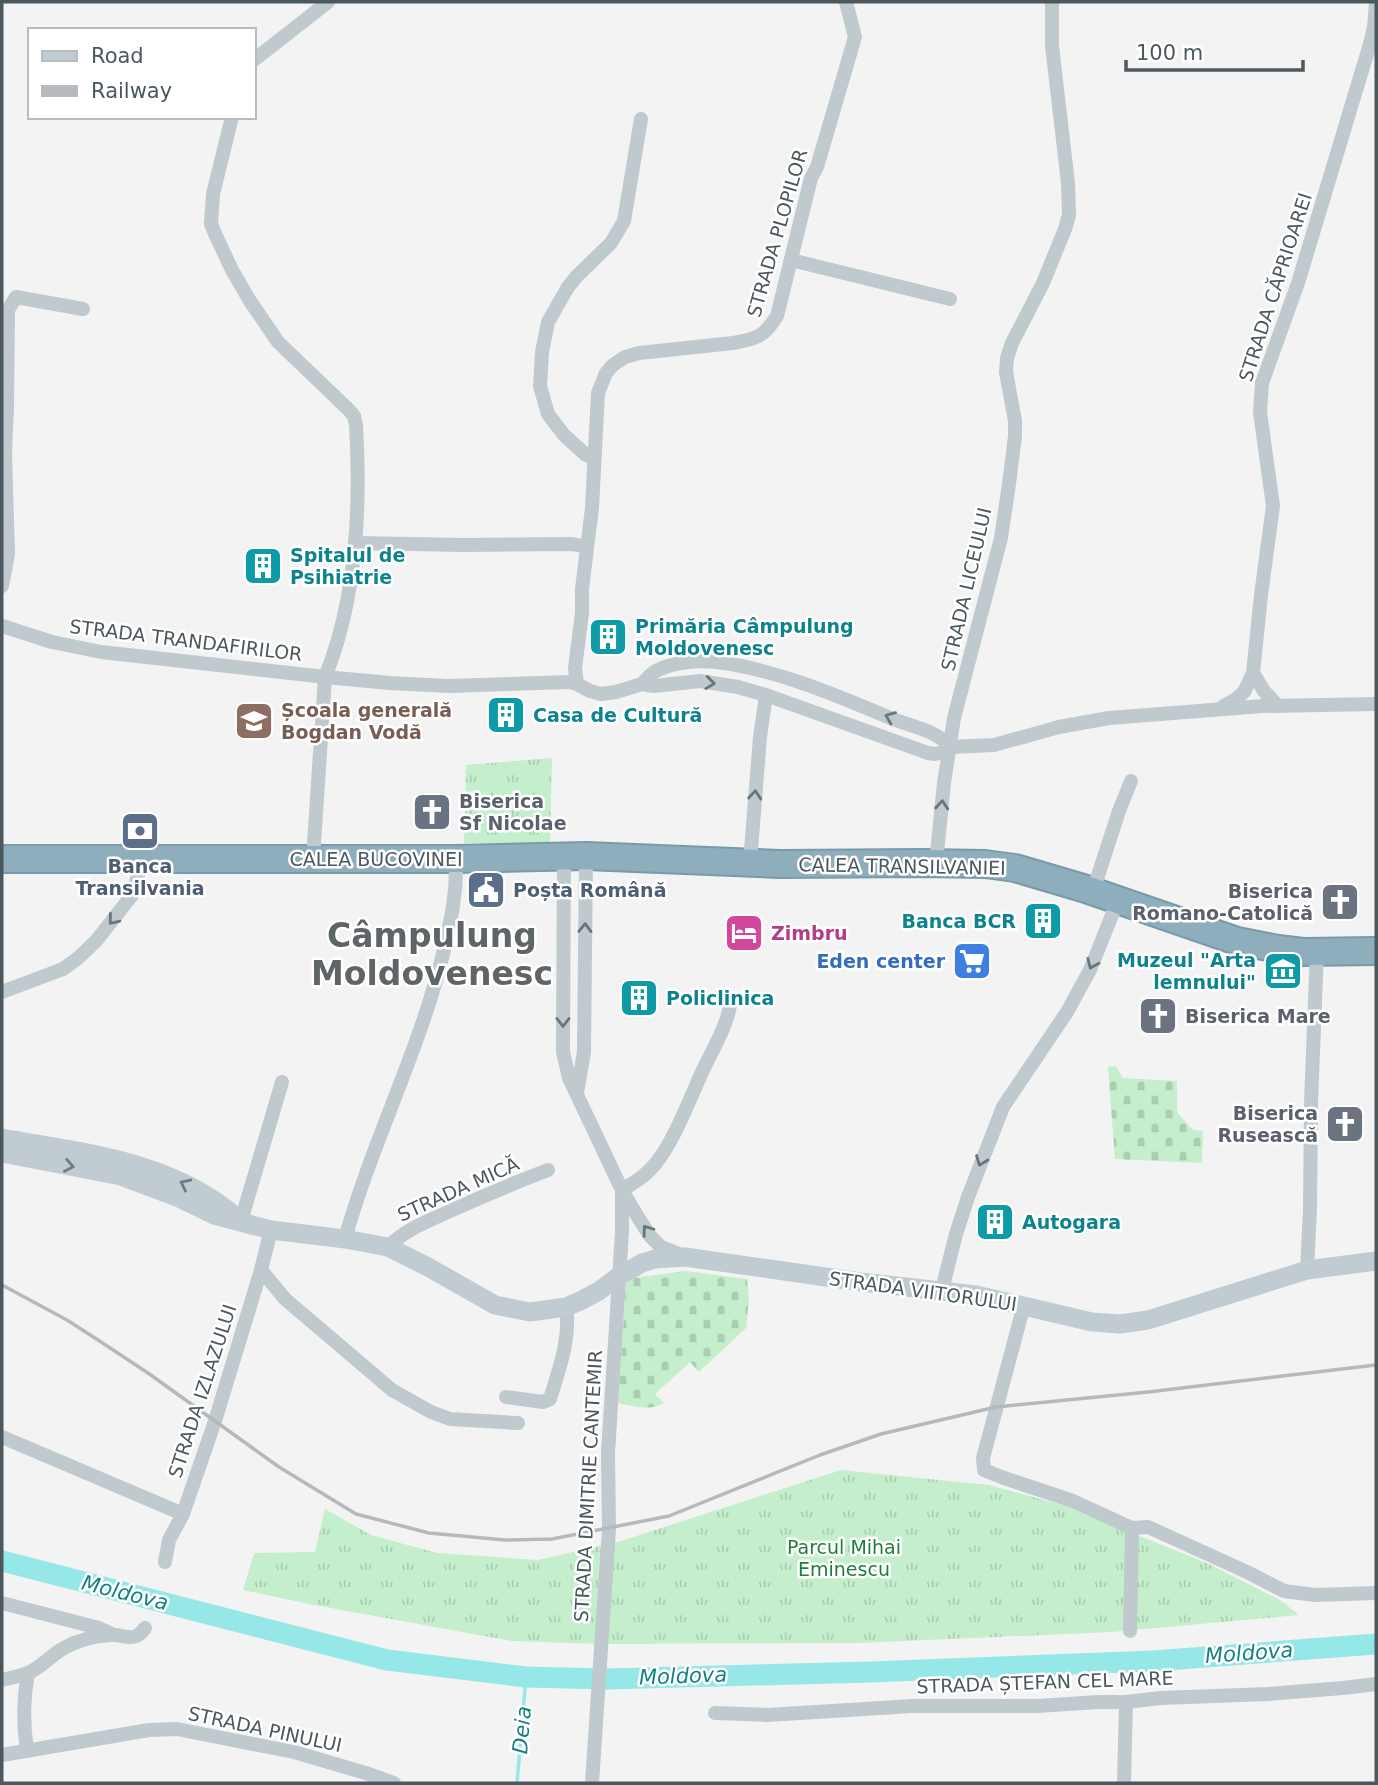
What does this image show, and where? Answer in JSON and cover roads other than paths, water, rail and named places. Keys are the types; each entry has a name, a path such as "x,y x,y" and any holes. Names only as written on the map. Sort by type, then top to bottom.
{"highway":[{"name":"CALEA BUCOVINEI","path":"2,859 456,859 575,856 750,863"},
{"name":"CALEA TRANSILVANIEI","path":"750,863 936,863 1015,868 1093,891 1237,941 1278,949 1376,951"}],"street":[{"path":"256,58 328,2"},
{"name":"STRADA PLOPILOR","path":"577,684 575,668 592,508 598,393 606,373 625,358 639,353 748,340 768,330 777,316 811,178 817,167 855,37 846,2"},
{"name":"STRADA LICEULUI","path":"936,863 954,718 1001,538 1009,484 1015,421 1006,372 1007,358 1043,284 1066,229 1069,215 1068,183 1052,46 1052,2"},
{"name":"STRADA CĂPRIOAREI","path":"1253,673 1273,506 1260,412 1262,383 1330,183 1375,27 1376,3"},
{"path":"232,119 213,194 211,224 232,270 267,328 354,416 357,439 356,543 349,593 333,658 325,677 313,859"},
{"path":"594,458 586,455 564,435 548,414 540,386 542,352 548,322 568,287 611,243 624,220 641,120"},
{"path":"791,260 950,299"},
{"path":"2,586 8,554 5,453 8,310 16,297 83,309"},
{"path":"356,543 572,544 587,547"},
{"name":"STRADA TRANDAFIRILOR","path":"2,626 52,642 101,652 390,683 449,686 553,682 577,684 601,694 642,684"},
{"path":"642,684 656,670 675,664 715,662 757,670 807,685 878,713 937,737 950,747"},
{"path":"1217,709 1244,692 1253,673"},
{"path":"1253,673 1264,691 1279,706"},
{"path":"642,684 653,686 700,681 738,687 935,754 950,747 994,745 1059,727 1109,718 1217,709 1376,704"},
{"path":"750,863 766,695"},
{"path":"1093,891 1131,782"},
{"path":"575,856 584,1052 577,1093"},
{"name":"STRADA DIMITRIE CANTEMIR","path":"575,856 563,1052 569,1078 622,1190 650,1236 661,1247 685,1257"},
{"path":"345,1239 372,1157 430,1003 454,904 456,859"},
{"path":"2,992 62,968 77,959 96,941 133,894 142,860"},
{"path":"942,1290 968,1197 1003,1107 1067,1012 1090,970 1118,900"},
{"path":"1307,1270 1317,951"},
{"path":"622,1190 639,1180 664,1152 713,1049 730,1005"},
{"path":"2,1138 124,1160 182,1182 219,1202 241,1221 282,1082"},
{"name":"STRADA VIITORULUI","path":"2,1153 121,1176 177,1197 214,1215 271,1230 388,1247 495,1305 530,1312 566,1307 590,1297 642,1263 654,1259 685,1257 976,1295 1092,1322 1120,1324 1148,1320 1307,1270 1376,1261"},
{"name":"STRADA MICĂ","path":"388,1247 412,1228 484,1195 548,1170"},
{"name":"STRADA DIMITRIE CANTEMIR","path":"592,1783 608,1529 608,1453 622,1232 622,1190"},
{"name":"STRADA IZLAZULUI","path":"165,1562 169,1540 183,1514 215,1421 271,1230"},
{"path":"261,1270 291,1305 392,1390 431,1412 450,1419 518,1423"},
{"path":"1024,1305 983,1458 984,1470 1073,1501 1132,1528 1148,1527 1284,1591 1315,1595 1376,1593"},
{"path":"506,1396 543,1402 550,1399 564,1348 568,1318 566,1307"},
{"path":"2,1437 183,1514"},
{"path":"1129,1631 1132,1528"},
{"path":"2,1603 128,1638 141,1633 145,1628"},
{"path":"2,1680 28,1673 63,1648 84,1639 113,1634"},
{"path":"27,1751 23,1724 24,1692 28,1673"},
{"name":"STRADA ȘTEFAN CEL MARE","path":"715,1713 768,1715 912,1706 1038,1706 1161,1698 1268,1695 1376,1684"},
{"path":"1124,1783 1126,1702"},
{"name":"STRADA PINULUI","path":"2,1755 149,1730 177,1729 294,1752 394,1783"}],"waterway":[{"name":"Moldova","path":"2,1561 387,1660 526,1677 607,1679 870,1672 1153,1661 1376,1644"},
{"name":"Deia","path":"517,1783 526,1677"}],"railway":[{"path":"2,1285 98,1340 279,1467 356,1514 429,1533 505,1540 552,1539 669,1516 820,1455 881,1434 996,1407 1376,1365"}],"place":[{"name":"Spitalul de Psihiatrie","path":"263,566"},
{"name":"Primăria Câmpulung Moldovenesc","path":"608,637"},
{"name":"Casa de Cultură","path":"506,715"},
{"name":"Școala generală Bogdan Vodă","path":"254,721"},
{"name":"Biserica Sf Nicolae","path":"432,812"},
{"name":"Banca Transilvania","path":"140,831"},
{"name":"Poșta Română","path":"486,890"},
{"name":"Biserica Romano-Catolică","path":"1340,902"},
{"name":"Banca BCR","path":"1043,921"},
{"name":"Zimbru","path":"744,933"},
{"name":"Eden center","path":"972,961"},
{"name":"Muzeul \"Arta lemnului\"","path":"1283,971"},
{"name":"Policlinica","path":"639,998"},
{"name":"Biserica Mare","path":"1158,1016"},
{"name":"Biserica Rusească","path":"1345,1124"},
{"name":"Autogara","path":"995,1222"}],"district":[{"name":"Câmpulung Moldovenesc","path":"432,954"}],"park label":[{"name":"Parcul Mihai Eminescu","path":"844,1558"}]}
